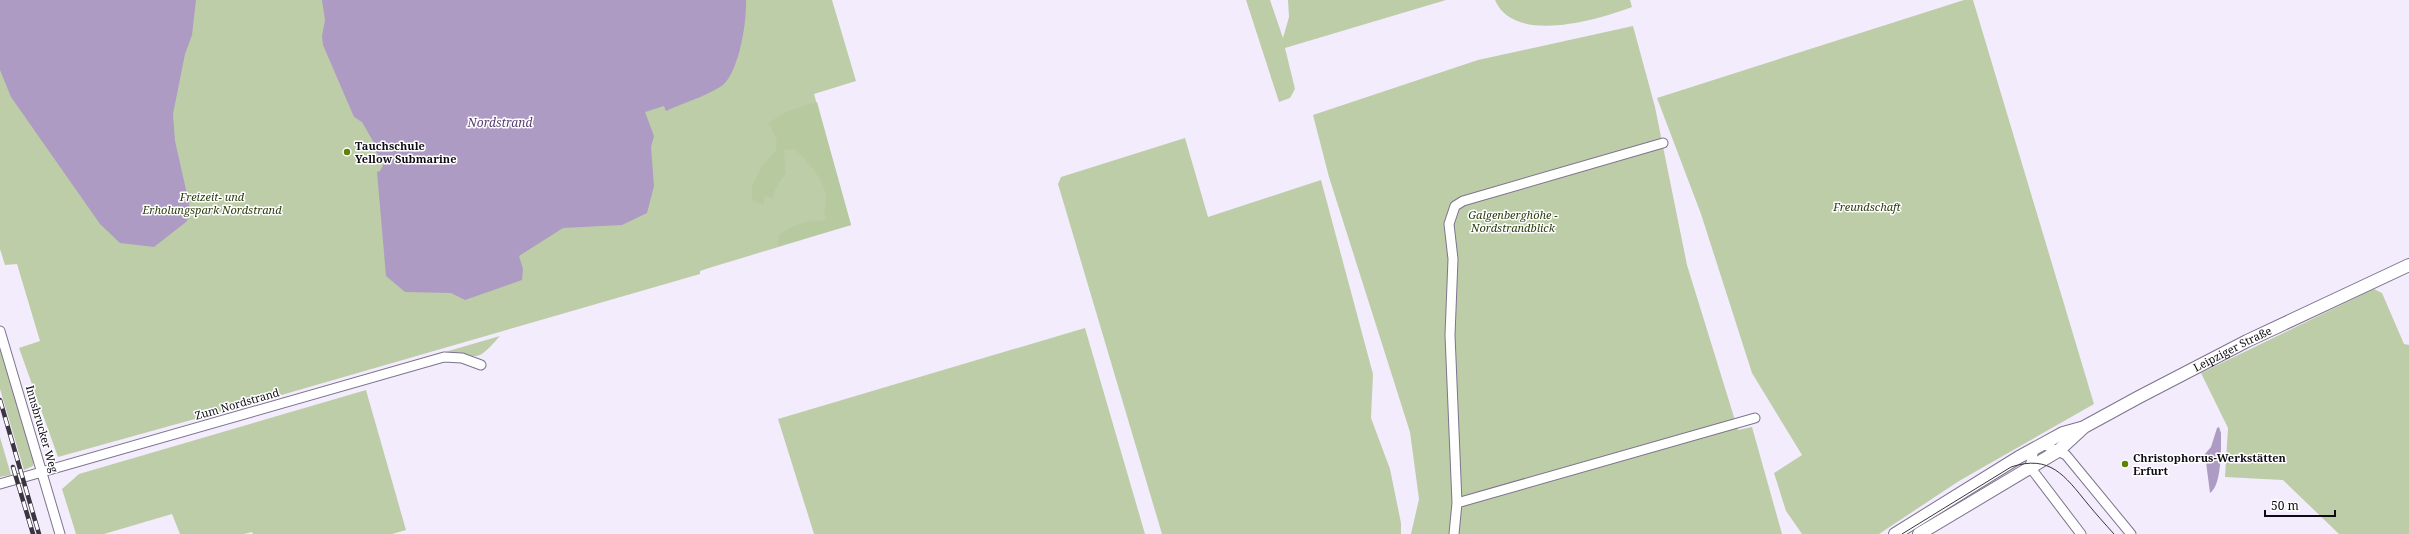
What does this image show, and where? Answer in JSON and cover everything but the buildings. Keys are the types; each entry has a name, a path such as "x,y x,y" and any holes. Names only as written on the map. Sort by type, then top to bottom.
{"main road":[{"name":"Leipziger Straße","path":"1895,534 1975,483 2063,433 2084,427 2191,369 2383,275 2409,265"},
{"name":"Leipziger Straße","path":"1919,534 2058,451 2084,427"}],"street":[{"path":"1454,534 1457,503 1450,335 1453,259 1449,224 1455,206 1464,201 1663,143"},
{"name":"Innsbrucker Weg","path":"0,330 60,534"},
{"name":"Zum Nordstrand","path":"0,484 444,357 462,358 481,365"},
{"path":"1457,503 1755,418"},
{"path":"2081,534 2030,467 2039,447 2058,451 2066,455 2131,534"}],"green space":[{"name":"Freizeit- und Erholungspark Nordstrand","path":"0,0 832,0 856,81 814,94 851,225 709,268 700,271 700,274 285,394 58,457 19,348 40,341 17,264 5,265 0,249"},
{"path":"1246,0 1270,0 1283,38 1289,17 1288,0 1446,0 1285,48 1295,89 1290,98 1279,102"},
{"path":"1495,0 1630,0 1632,7 1598,18 1578,22 1558,25 1537,25 1520,22 1505,14"},
{"name":"Freundschaft","path":"1964,0 1973,0 2094,404 1959,481 1879,534 1802,534 1786,511 1774,473 1802,455 1752,373 1701,214 1657,98"},
{"name":"Galgenberghöhe - Nordstrandblick","path":"1633,26 1655,107 1687,265 1738,430 1752,427 1782,534 1411,534 1419,499 1410,432 1329,177 1313,115 1478,60"},
{"path":"817,102 851,225 778,246 779,235 790,228 807,222 826,220 824,213 826,198 823,185 819,178 804,158 794,149 784,150 786,173 776,187 773,198 765,196 763,205 752,200 752,186 762,166 776,150 777,140 769,123 785,112"},
{"path":"1185,138 1208,217 1321,180 1373,374 1371,418 1390,469 1401,523 1401,534 1162,534 1058,184 1061,177"},
{"path":"2374,289 2382,293 2404,344 2409,345 2409,534 2339,534 2283,480 2225,477 2228,428 2201,373"},
{"path":"1085,328 1145,534 814,534 778,419"},
{"path":"500,336 481,355 471,356 445,352"},
{"path":"0,347 34,459 33,466 24,470 0,389"},
{"path":"366,390 406,530 392,534 253,534 252,532 244,534 180,534 172,514 104,534 76,534 62,489 79,474"},
{"path":"0,437 11,475 0,477"}],"water":[{"path":"0,0 196,0 192,35 185,54 173,114 175,141 189,203 190,216 186,222 154,247 120,243 100,224 11,97 0,70"},
{"name":"Nordstrand","path":"322,0 746,0 746,9 743,33 737,60 727,81 720,87 707,94 666,111 664,106 645,112 654,136 651,147 654,186 647,213 622,225 563,228 519,256 523,269 522,280 465,300 451,293 405,292 386,276 377,172 380,171 384,163 374,149 374,143 362,122 354,117 323,45 322,36 325,20"},
{"path":"2219,427 2221,433 2221,448 2219,474 2214,489 2210,493 2206,462 2196,459 2204,455 2211,447 2217,428"}],"tram line":[{"path":"1902,534 2011,467 2036,463 2055,470 2064,476 2114,534"}],"railway":[{"path":"0,400 39,534"},
{"path":"13,467 33,534"}],"place":[{"name":"Tauchschule Yellow Submarine","path":"347,152"},
{"name":"Christophorus-Werkstätten Erfurt","path":"2125,464"}]}
